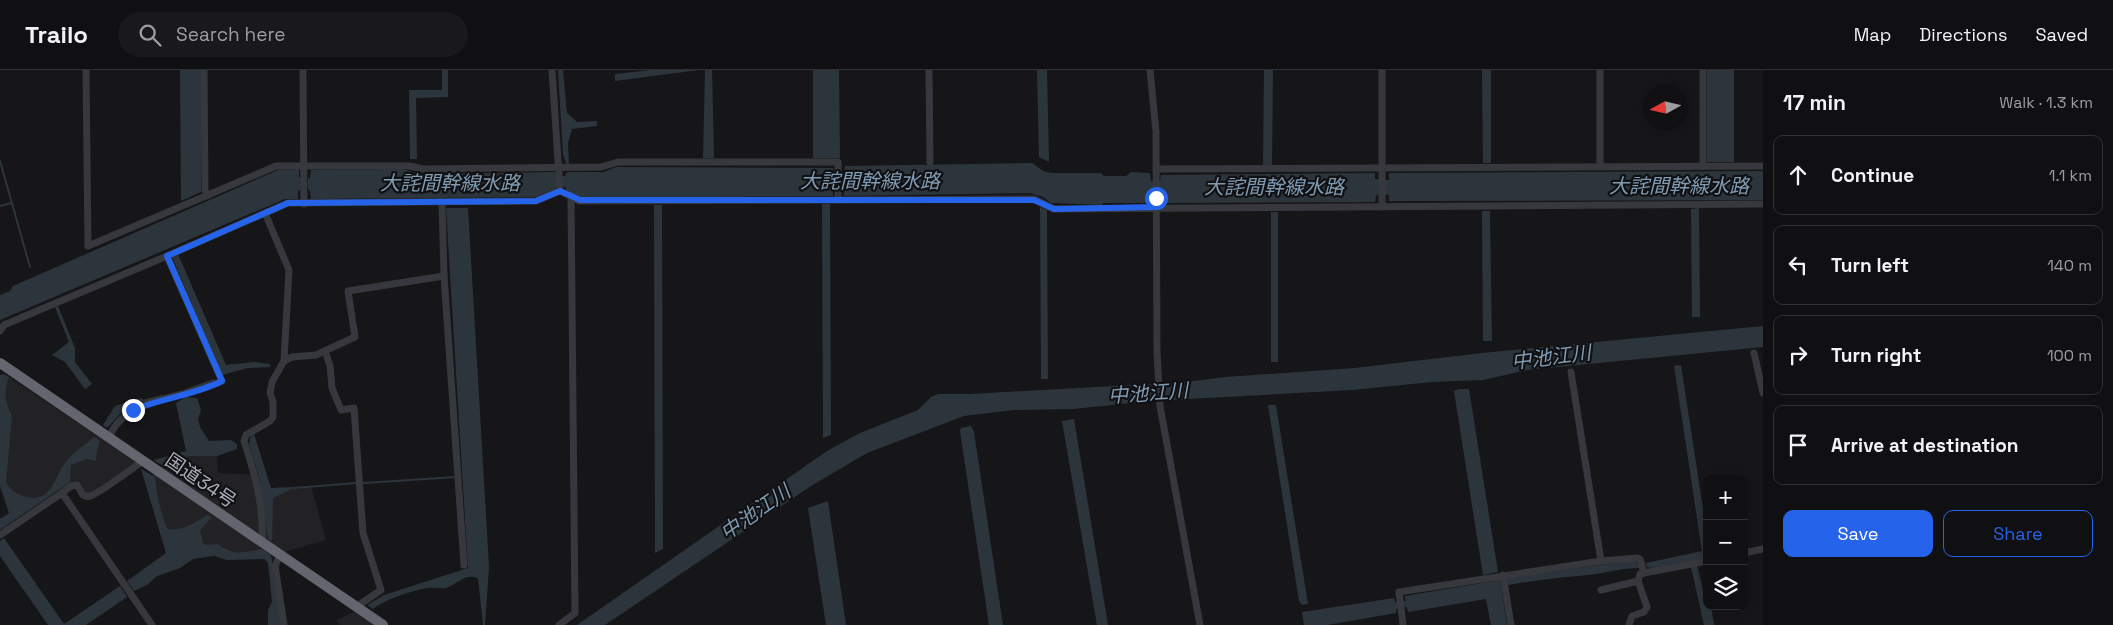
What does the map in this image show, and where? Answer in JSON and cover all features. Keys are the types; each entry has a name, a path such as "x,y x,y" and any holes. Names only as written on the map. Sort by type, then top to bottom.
{"highway":[{"name":"国道34号","path":"0,363 383,625"}],"street":[{"path":"86,70 88,246 276,166 410,166 424,169 560,171 602,168 618,162 838,162 838,200"},
{"path":"204,70 205,190 207,196"},
{"path":"303,70 304,204"},
{"path":"552,70 560,191"},
{"path":"929,70 930,162"},
{"path":"1150,70 1156,132 1157,377 1160,406 1200,625"},
{"path":"1382,70 1382,207"},
{"path":"1600,70 1600,166"},
{"path":"1703,70 1704,166"},
{"path":"1156,170 1763,166"},
{"path":"0,331 4,325 288,203 536,201 560,191 580,200 1034,200 1054,209 1763,204"},
{"path":"559,625 575,613 571,196"},
{"path":"442,203 444,276 464,565"},
{"path":"262,542 263,529 256,478 244,441 246,436 270,421 273,417 273,402 270,393 272,382 284,361 289,270 265,213"},
{"path":"109,437 122,418 133,410 150,403 212,386 222,381 167,256"},
{"path":"284,361 292,357 316,355 355,337 348,291 444,276"},
{"path":"325,351 330,366 330,381 341,410 354,408 363,533 381,590 356,606"},
{"path":"1754,353 1763,393"},
{"path":"1571,372 1601,561"},
{"path":"0,535 71,486 77,485 83,495 90,497 101,492 106,486 143,461"},
{"path":"62,493 152,625"},
{"path":"1748,552 1763,549"},
{"path":"280,555 275,566 284,625"},
{"path":"1404,625 1399,592 1601,561 1637,558 1643,568"},
{"path":"1643,568 1703,561"},
{"path":"1629,625 1632,616 1646,610 1638,581 1643,568"},
{"path":"1503,575 1511,625"},
{"path":"1601,590 1638,581"}],"shaded area":[{"path":"8,376 140,465 91,500 80,497 72,482 19,517 2,475 0,387"},
{"path":"217,449 218,473 263,475 271,488 311,486 326,540 267,557 203,550 160,529 150,478 166,461"},
{"path":"356,611 376,625 339,625 337,620"}],"water":[{"path":"180,70 201,70 201,192 181,201"},
{"path":"442,70 448,70 448,97 416,98 417,159 410,159 409,90 442,90"},
{"path":"558,70 563,70 567,113 577,122 597,121 597,126 572,129 568,143 569,164 566,164 563,154"},
{"path":"651,70 699,70 615,81 615,74"},
{"path":"705,70 712,70 714,158 703,158"},
{"path":"813,70 839,70 840,158 813,158"},
{"path":"1037,70 1047,70 1049,162 1039,157"},
{"path":"1264,70 1273,70 1272,166 1263,166"},
{"path":"1482,70 1491,70 1491,163 1483,163"},
{"path":"1707,70 1734,70 1734,162 1707,162"},
{"name":"大詫間幹線水路","path":"1032,163 1043,171 1051,173 1101,173 1104,176 1126,176 1131,172 1150,173 1151,181 1160,181 1161,175 1375,173 1375,179 1389,180 1389,173 1763,171 1763,200 1389,201 1389,195 1379,194 1376,196 1375,202 1161,203 1161,197 1151,197 1150,203 1103,203 1102,205 1051,203 1043,197 1030,193 844,196 844,190 833,189 833,196 583,198 566,191 566,187 556,187 556,189 536,197 311,199 308,189 308,178 310,178 311,170 404,169 419,174 555,172 556,176 565,176 567,172 604,172 616,167 833,168 833,173 844,173 845,166"},
{"path":"299,169 301,190 298,191 298,199 285,199 0,320 0,295 10,291 13,286 278,170"},
{"path":"822,204 830,204 831,435 823,438"},
{"path":"654,205 662,205 663,549 655,553"},
{"path":"1040,207 1047,210 1048,379 1041,379"},
{"path":"446,208 468,208 489,567 485,625 483,625 478,578 473,577 465,578 446,588 427,588 406,594 373,609 367,605 384,595 468,568"},
{"path":"1699,208 1700,317 1692,317 1691,209"},
{"path":"1482,211 1490,211 1492,341 1483,341"},
{"path":"1271,212 1278,212 1278,362 1271,362"},
{"path":"178,254 226,365 254,362 270,364 270,367 248,368 222,375 172,257"},
{"path":"58,306 75,348 75,362 92,384 85,389 65,362 52,355 69,342 55,307"},
{"name":"中池江川","path":"1763,326 1763,347 1527,370 1483,380 1432,382 1352,390 1151,401 1073,409 1014,410 964,416 867,453 811,486 605,625 577,625 827,451 860,433 918,410 931,397 938,394 1186,382 1225,377 1355,368 1482,353"},
{"path":"1681,365 1703,509 1703,559 1651,568 1647,567 1646,563 1702,551 1674,366"},
{"path":"4,374 9,377 6,397 12,416 6,482 18,494 33,498 41,497 52,487 70,457 94,437 100,441 96,461 87,459 71,465 70,482 0,530 0,519 9,513 0,486 0,375"},
{"path":"1469,389 1498,572 1483,575 1454,391"},
{"path":"186,397 197,398 201,410 198,419 200,427 209,441 231,440 237,444 237,449 217,456 189,456 163,466 154,460 186,451 176,403"},
{"path":"142,398 143,400 122,412 107,428 103,425 115,406"},
{"path":"1268,405 1276,405 1308,604 1302,605 1299,601"},
{"path":"1074,419 1108,625 1097,625 1062,421"},
{"path":"971,426 974,432 1003,625 989,625 960,431 961,428"},
{"path":"254,434 271,488 296,487 273,498 272,541 268,539 259,477 249,444 250,438"},
{"path":"141,469 155,477 158,497 168,529 183,528 207,515 212,517 200,530 203,543 207,545 218,544 234,552 262,549 269,554 272,560 282,625 268,625 268,610 272,602 268,563 264,559 227,560 214,556 193,559 180,568 157,576 147,585 134,591 127,581 166,553"},
{"path":"828,501 846,625 826,625 808,508"},
{"path":"4,538 64,624 120,586 127,597 86,625 48,625 0,556 0,541"},
{"path":"1635,560 1640,568 1508,585 1507,578"},
{"path":"1697,565 1703,590 1703,610 1712,610 1714,625 1704,625 1691,567"},
{"path":"1500,580 1507,625 1491,625 1486,599 1408,612 1407,607 1396,609 1396,613 1327,625 1304,625 1302,612 1394,598 1395,602 1406,601 1405,596"}],"waterway":[{"path":"0,161 30,267"},
{"path":"0,206 12,203"},
{"path":"186,390 214,380"},
{"path":"142,401 162,396"},
{"path":"364,483 456,477"},
{"path":"294,488 356,483"}],"route":[{"path":"133,410 150,403 212,386 222,381 167,256 288,203 536,201 560,191 580,200 1037,200 1054,209 1156,207 1156,198"}]}
